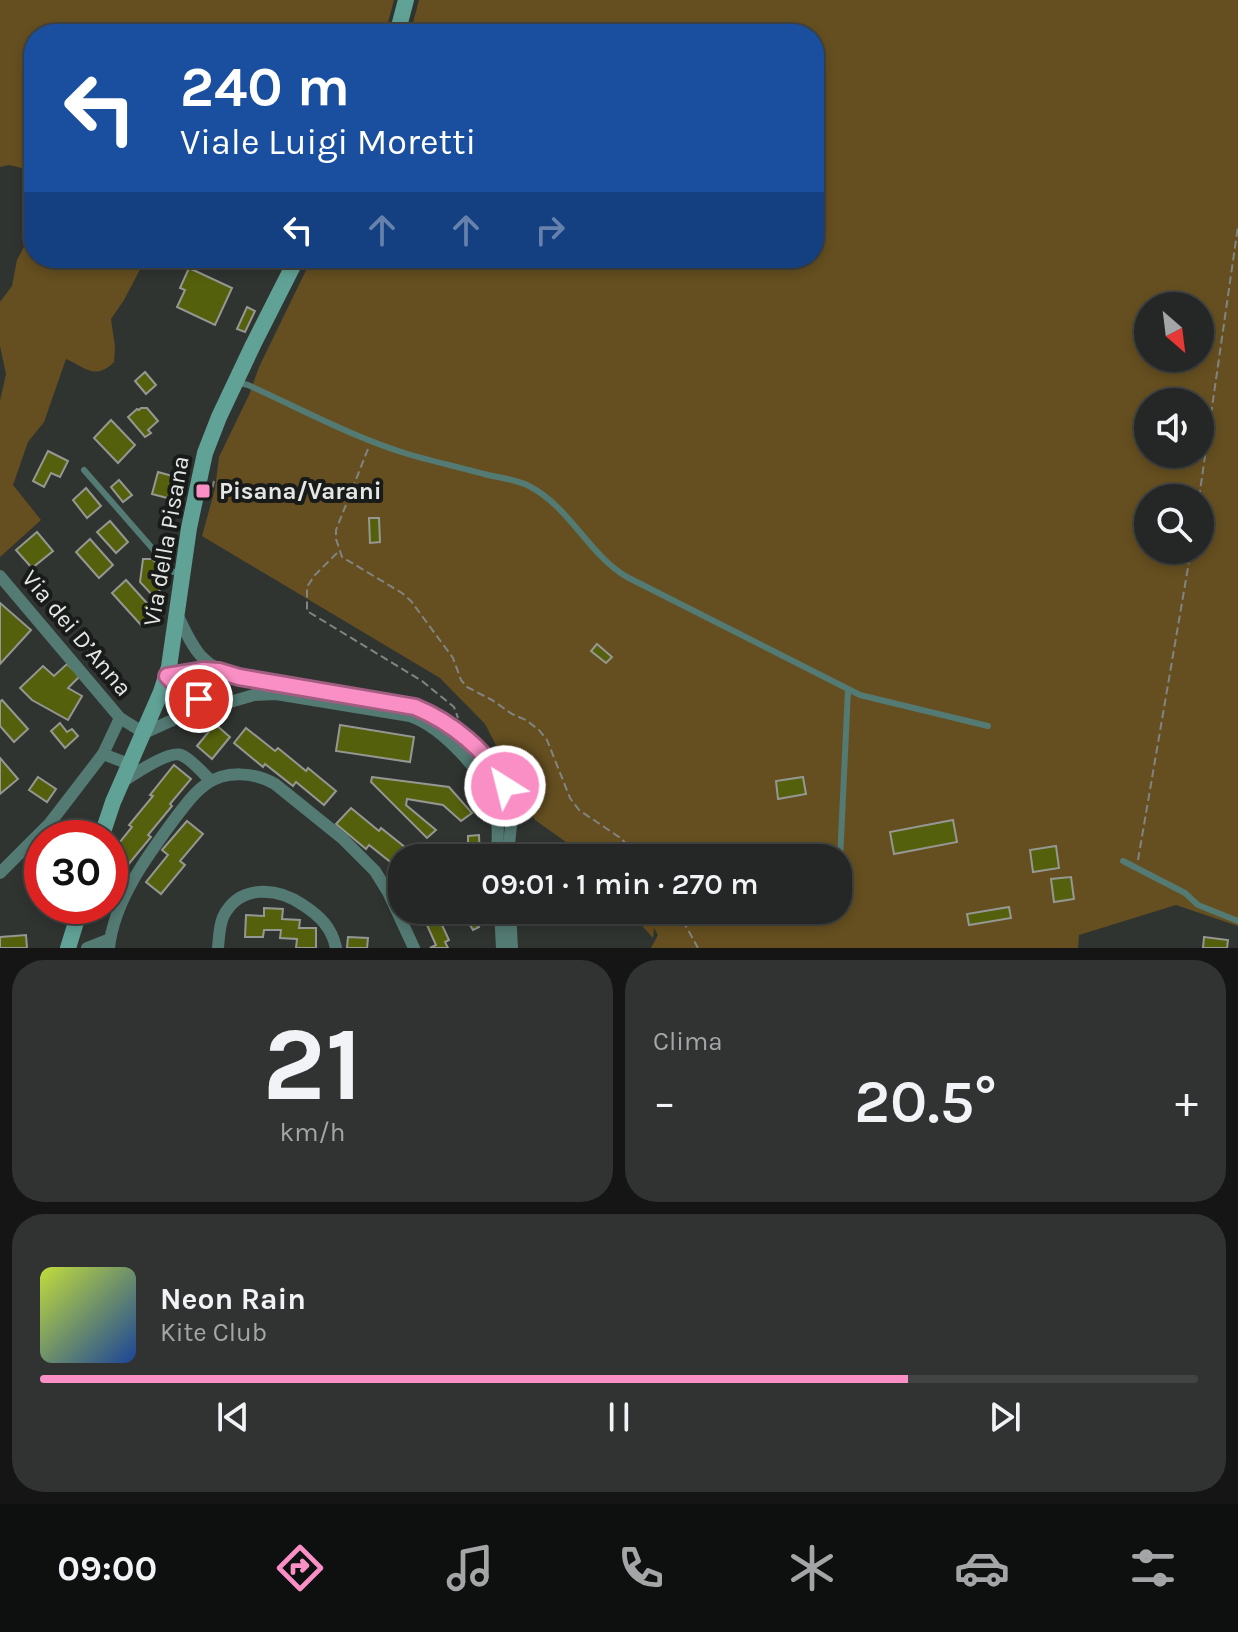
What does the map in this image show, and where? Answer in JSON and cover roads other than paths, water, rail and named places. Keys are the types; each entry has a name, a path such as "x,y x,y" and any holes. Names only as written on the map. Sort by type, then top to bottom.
{"main road":[{"path":"400,24 406,0"},
{"name":"Via della Pisana","path":"108,820 167,676 182,572 205,453 292,268"},
{"path":"68,948 75,924"}],"street":[{"name":"Via dei D’Anna","path":"0,576 120,718 144,733"},
{"path":"177,614 194,647 207,663 219,671"},
{"path":"167,676 197,670 219,671 403,704 427,712 477,748 493,766 505,786 512,809 509,844"},
{"path":"167,676 190,695 227,703"},
{"path":"144,733 175,719 227,703 254,695 272,694 419,719 455,749 477,773 493,800 498,822 497,844"},
{"path":"0,873 50,823 103,754 120,718"},
{"path":"455,749 467,748 478,756 512,809"},
{"path":"103,754 129,764"},
{"path":"122,782 177,754 184,756 211,781"},
{"path":"87,948 110,943 119,912 134,879 185,805 211,781 238,774 263,778 279,787 359,853 381,879 414,948"},
{"path":"218,948 221,924 233,904 249,894 269,891 289,895 313,912 329,928 336,948"},
{"path":"501,924 502,948"},
{"path":"511,924 512,948"}],"lane":[{"path":"236,382 371,441 411,455 527,485 557,506 617,571 848,690 988,726"},
{"path":"84,470 173,572 182,572"},
{"path":"841,844 848,690"},
{"path":"1123,861 1185,893 1198,905 1238,921"}],"place":[{"name":"Pisana/Varani","path":"203,491"}]}
